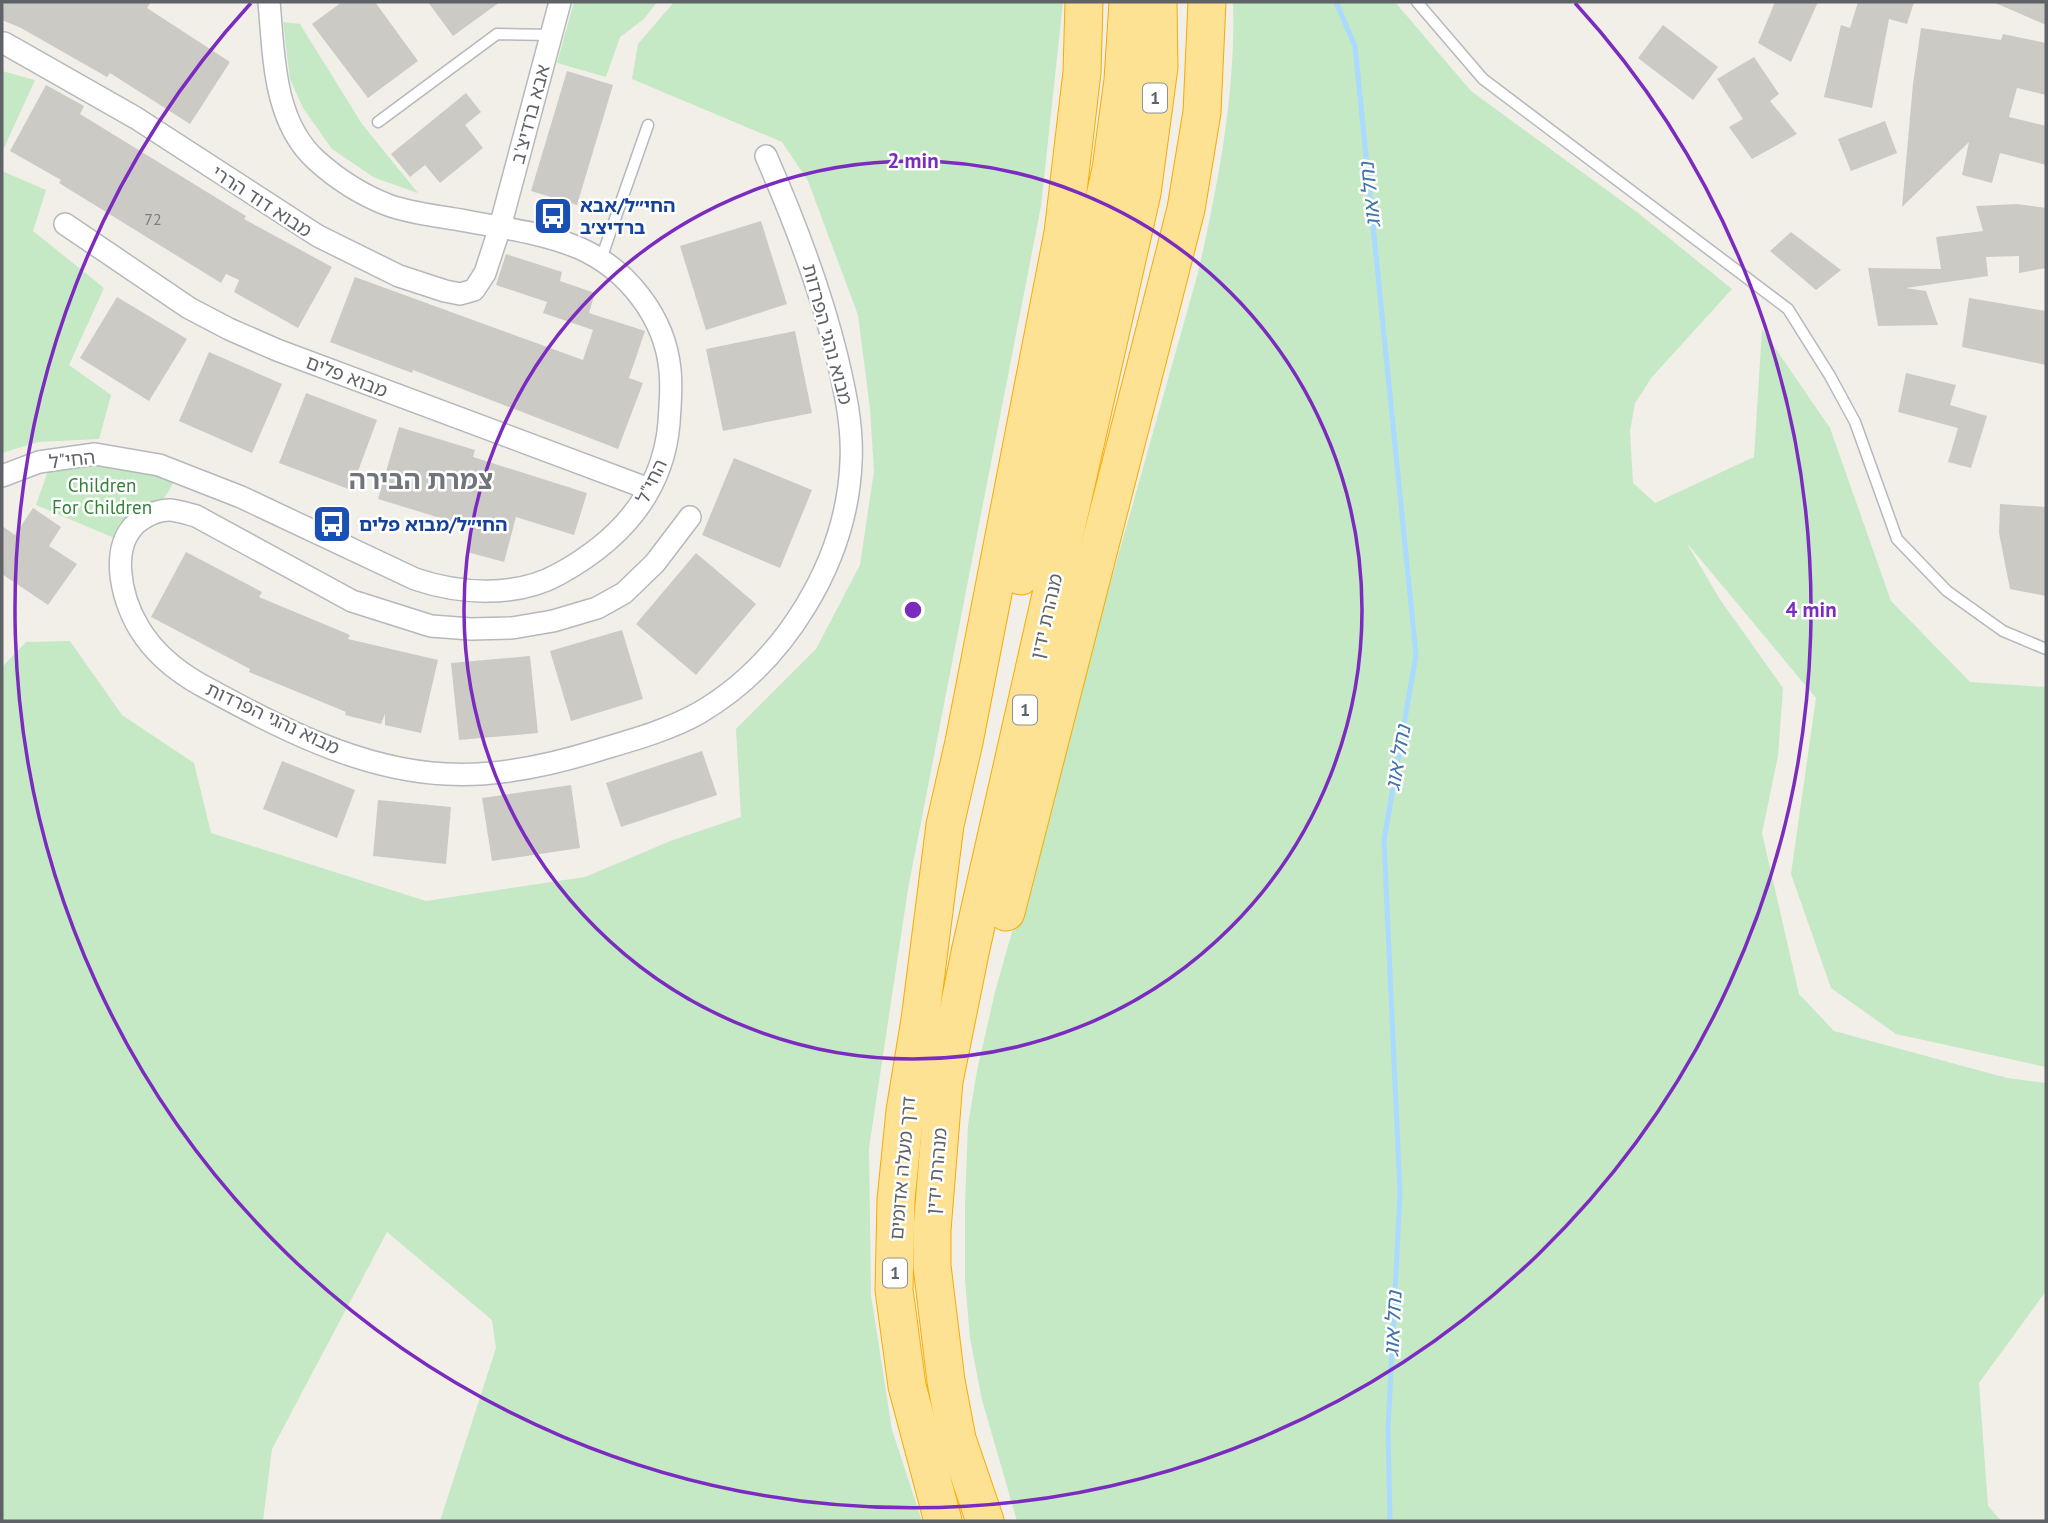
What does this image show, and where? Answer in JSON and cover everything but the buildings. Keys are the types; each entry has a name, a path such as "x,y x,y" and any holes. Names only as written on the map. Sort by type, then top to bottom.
{"highway":[{"path":"920,1020 945,825 964,742 1063,233 1082,72 1084,2"},
{"name":"מנהרת ידין","path":"920,1020 954,881 1111,169 1123,80 1128,2"},
{"name":"מנהרת ידין","path":"932,1230 944,1081 971,948 1142,193 1159,67 1158,2"},
{"path":"932,1230 946,1132 978,1019 1186,209 1202,113 1207,2"},
{"name":"דרך מעלה אדומים","path":"920,1020 905,1111 895,1200 894,1290 907,1386 941,1517"},
{"name":"דרך מעלה אדומים","path":"932,1230 933,1280 946,1381 957,1439 985,1521"}],"street":[{"name":"החי\"ל","path":"2,476 39,462 95,454 159,465 241,498 415,579 451,589 488,591 522,587 548,580 578,564 603,547 639,507 665,452 671,382 666,346 639,294 601,259 552,239 391,206 350,186 317,161 304,148 282,103 276,75 269,2"},
{"name":"אבא ברדיצ'ב","path":"500,227 560,2"},
{"name":"מבוא דוד הררי","path":"4,43 136,118 318,236 399,276 460,294 474,290 485,273 500,227"},
{"name":"מבוא נהגי הפרדות","path":"690,517 655,564 624,593 597,608 553,621 512,628 432,626 352,601 196,516 169,510 150,513 136,522 128,534 120,556 121,580 138,627 164,659 184,675 244,709 309,739 359,758 398,768 447,774 504,771 566,761 638,738 698,713 751,673 785,636 808,602 826,567 838,531 851,463 845,388 830,329 809,260 766,156"},
{"name":"מבוא פלים","path":"65,223 189,308 229,329 277,350 649,489"},
{"path":"227,534 241,498"}],"lane":[{"path":"1417,2 1483,79 1788,309 1855,422 1896,539 1947,591 2003,631 2046,649"},
{"path":"378,122 497,34 551,35"},
{"path":"601,259 648,125"}],"green space":[{"path":"574,2 657,2 644,19 620,37 606,77 557,63"},
{"path":"674,2 1063,2 1041,206 908,889 869,1148 871,1295 892,1430 922,1521 440,1521 496,1348 492,1320 387,1232 272,1449 263,1521 2,1521 2,667 26,642 70,641 122,715 194,763 211,833 426,901 585,877 673,840 741,817 736,729 816,649 860,565 874,471 870,409 858,315 808,181 782,142 632,79 638,44"},
{"path":"1233,2 1395,2 1471,91 1638,213 1732,289 1652,377 1635,403 1630,431 1633,483 1655,503 1754,457 1762,329 1830,428 1891,601 1970,682 2046,687 2046,1067 1896,1034 1831,988 1791,874 1816,698 1686,542 1719,598 1783,688 1778,756 1762,833 1799,994 1834,1031 2007,1078 2046,1083 2046,1291 1979,1383 1988,1506 2001,1521 1017,1521 982,1400 970,1338 965,1280 968,1125 995,992 1198,273 1219,172 1229,104"},
{"path":"283,22 300,24 362,124 418,193 375,178 332,149 303,108 290,79"},
{"path":"2,71 35,80 2,152"},
{"path":"2,171 46,190 33,231 104,288 69,365 111,395 99,439 38,442 2,453"},
{"name":"Children For Children","path":"103,462 175,478 159,505 119,540 36,505 49,468"}],"waterway":[{"name":"נחל אוג","path":"1336,2 1355,46 1416,655 1384,840 1400,1193 1388,1429 1390,1521"}],"place":[{"name":"החי״ל/אבא ברדיצ׳ב","path":"553,216"},
{"name":"החי״ל/מבוא פלים","path":"332,524"}],"district":[{"name":"צמרת הבירה","path":"421,480"}]}
